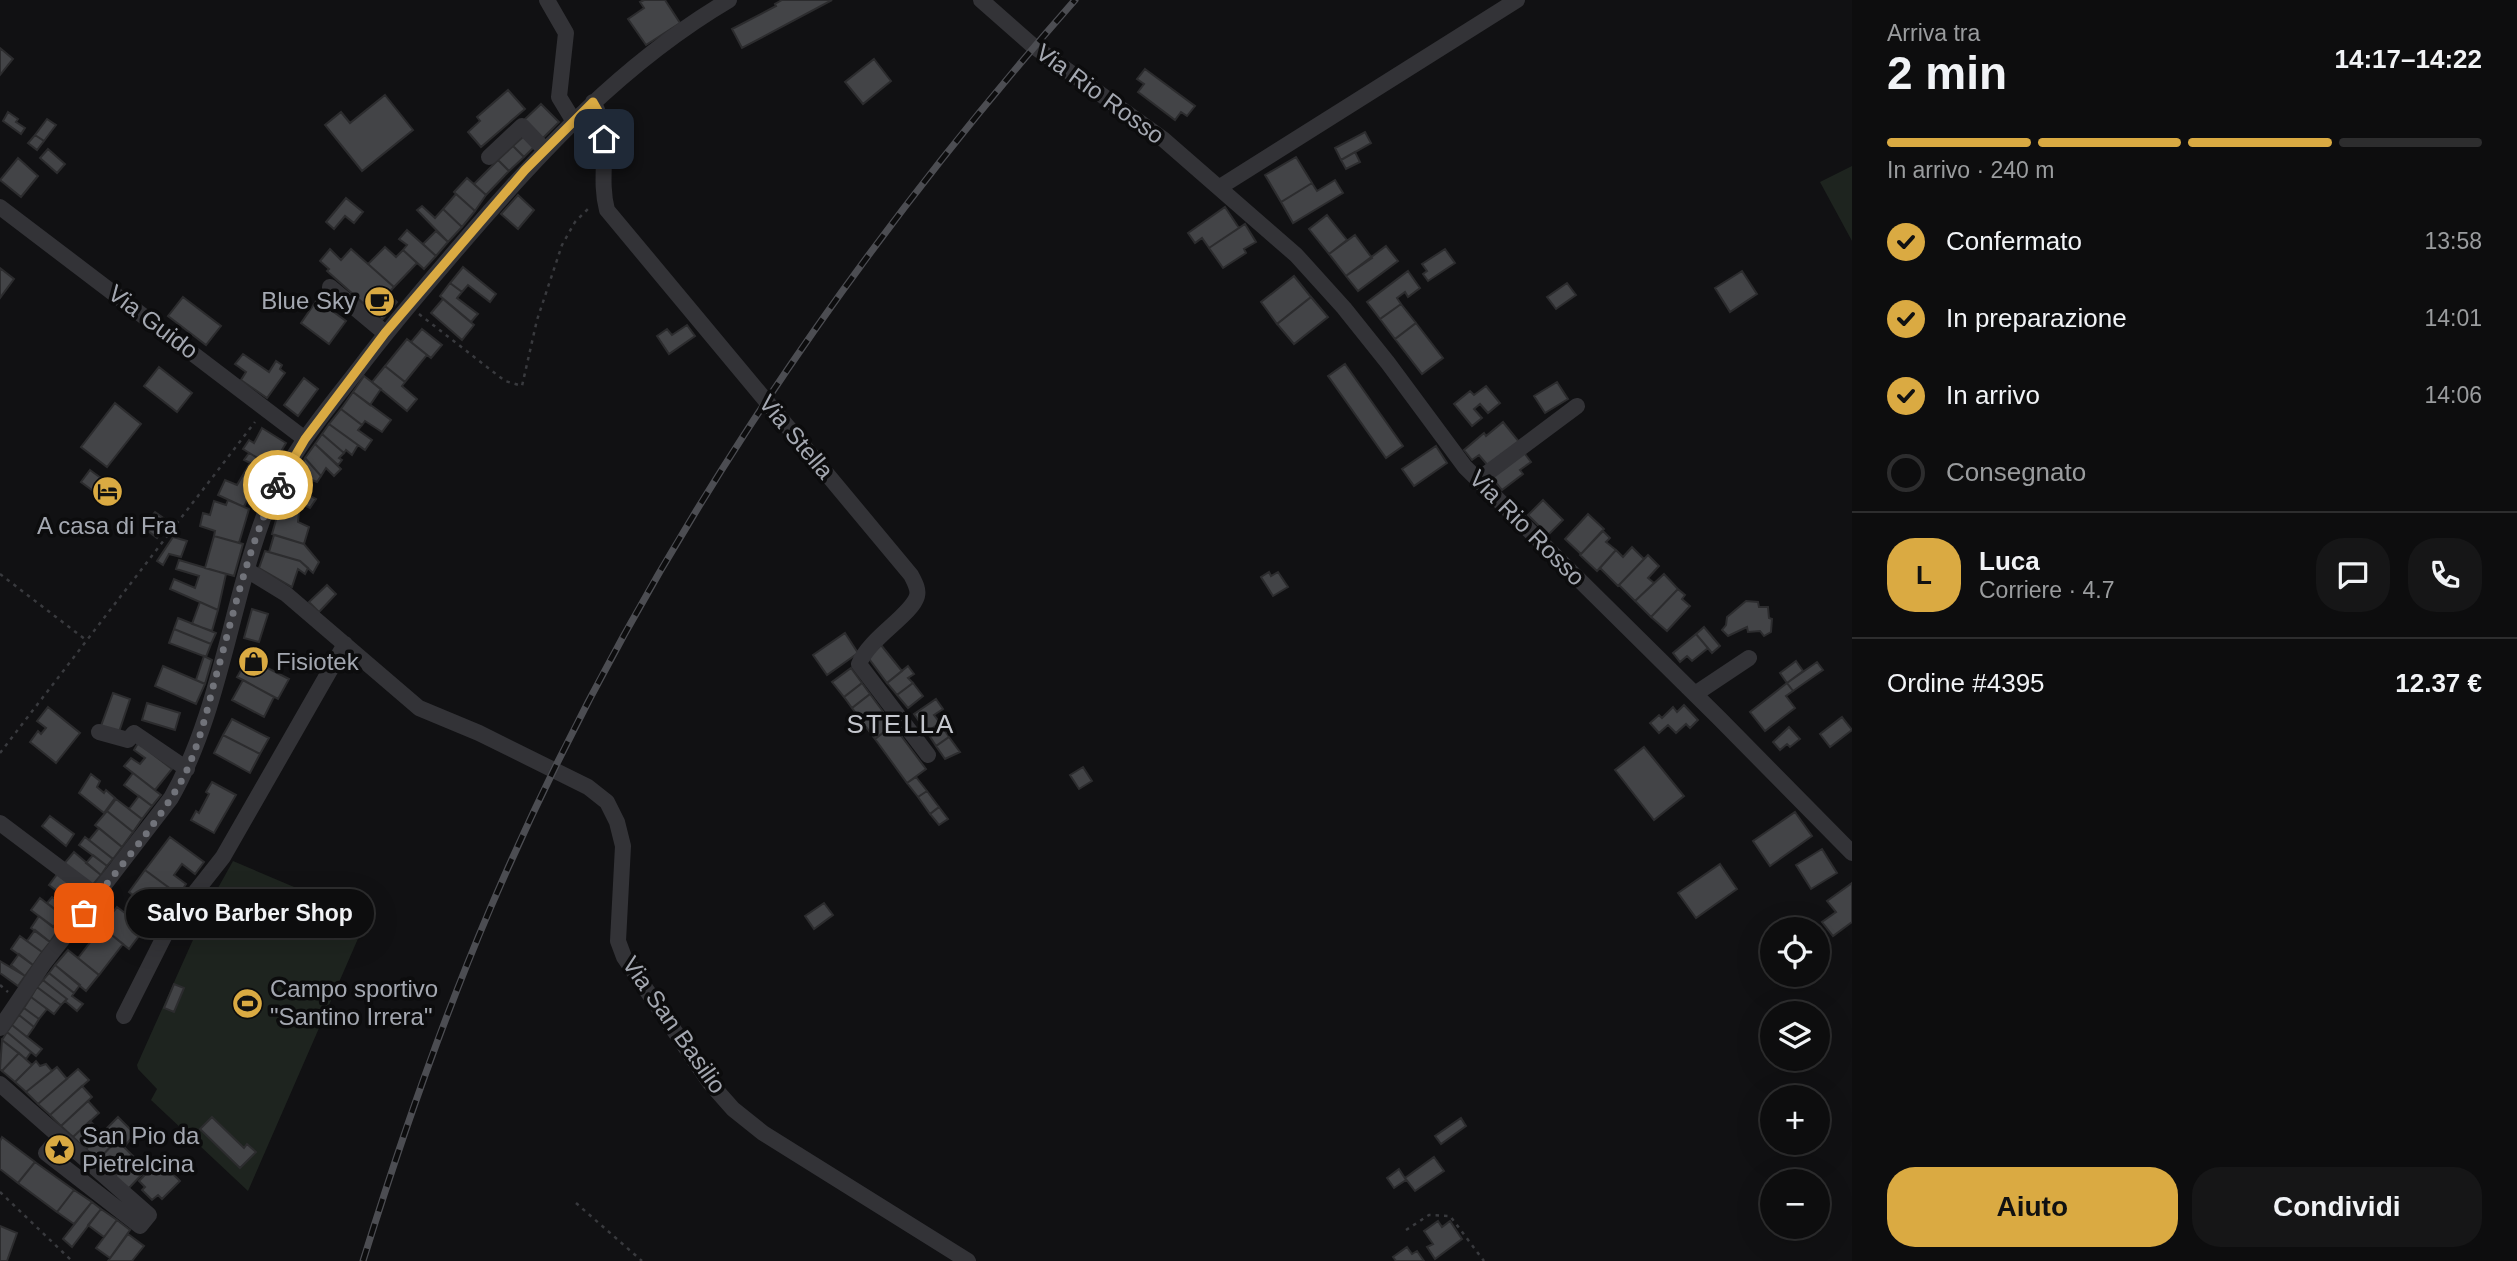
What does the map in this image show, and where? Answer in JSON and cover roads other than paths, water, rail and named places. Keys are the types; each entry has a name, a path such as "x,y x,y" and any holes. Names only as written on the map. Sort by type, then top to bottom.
{"street":[{"path":"547,0 566,33 559,97 573,120"},
{"path":"0,1028 44,963 171,798 187,769 270,502 305,439 385,333 544,149 649,54 688,25 729,0"},
{"name":"Via Rio Rosso","path":"981,0 1032,45 1163,139 1296,255 1344,308 1388,363 1465,467 1852,853"},
{"path":"1220,187 1517,0"},
{"name":"Via Stella","path":"593,102 602,118 606,160 603,194 607,210 911,575 917,596 911,607 864,651 859,664 929,755"},
{"path":"489,157 522,126 544,149"},
{"name":"Via Guido","path":"0,207 305,439"},
{"path":"330,286 385,333"},
{"path":"1478,480 1577,406"},
{"name":"Via San Basilio","path":"247,570 286,594 419,708 479,733 588,787 607,802 617,822 623,846 618,941 624,957 710,1083 733,1108 763,1133 968,1261"},
{"path":"124,1016 171,923 223,857 345,644"},
{"path":"1695,694 1749,658"},
{"path":"99,732 128,740 134,733 187,769"},
{"path":"0,823 97,896"},
{"path":"0,1084 149,1215 140,1226 46,1153 59,1138"}],"railway":[{"path":"363,1261 422,1084 490,909 546,786 608,665 674,547 746,432 822,319 987,103 1075,0"}],"place":[{"name":"Blue Sky","path":"379,301"},
{"name":"A casa di Fra","path":"107,492"},
{"name":"Fisiotek","path":"253,662"},
{"name":"Salvo Barber Shop","path":"84,913"},
{"name":"Campo sportivo \"Santino Irrera\"","path":"247,1003"},
{"name":"San Pio da Pietrelcina","path":"59,1150"}],"district":[{"name":"STELLA","path":"901,724"}]}
